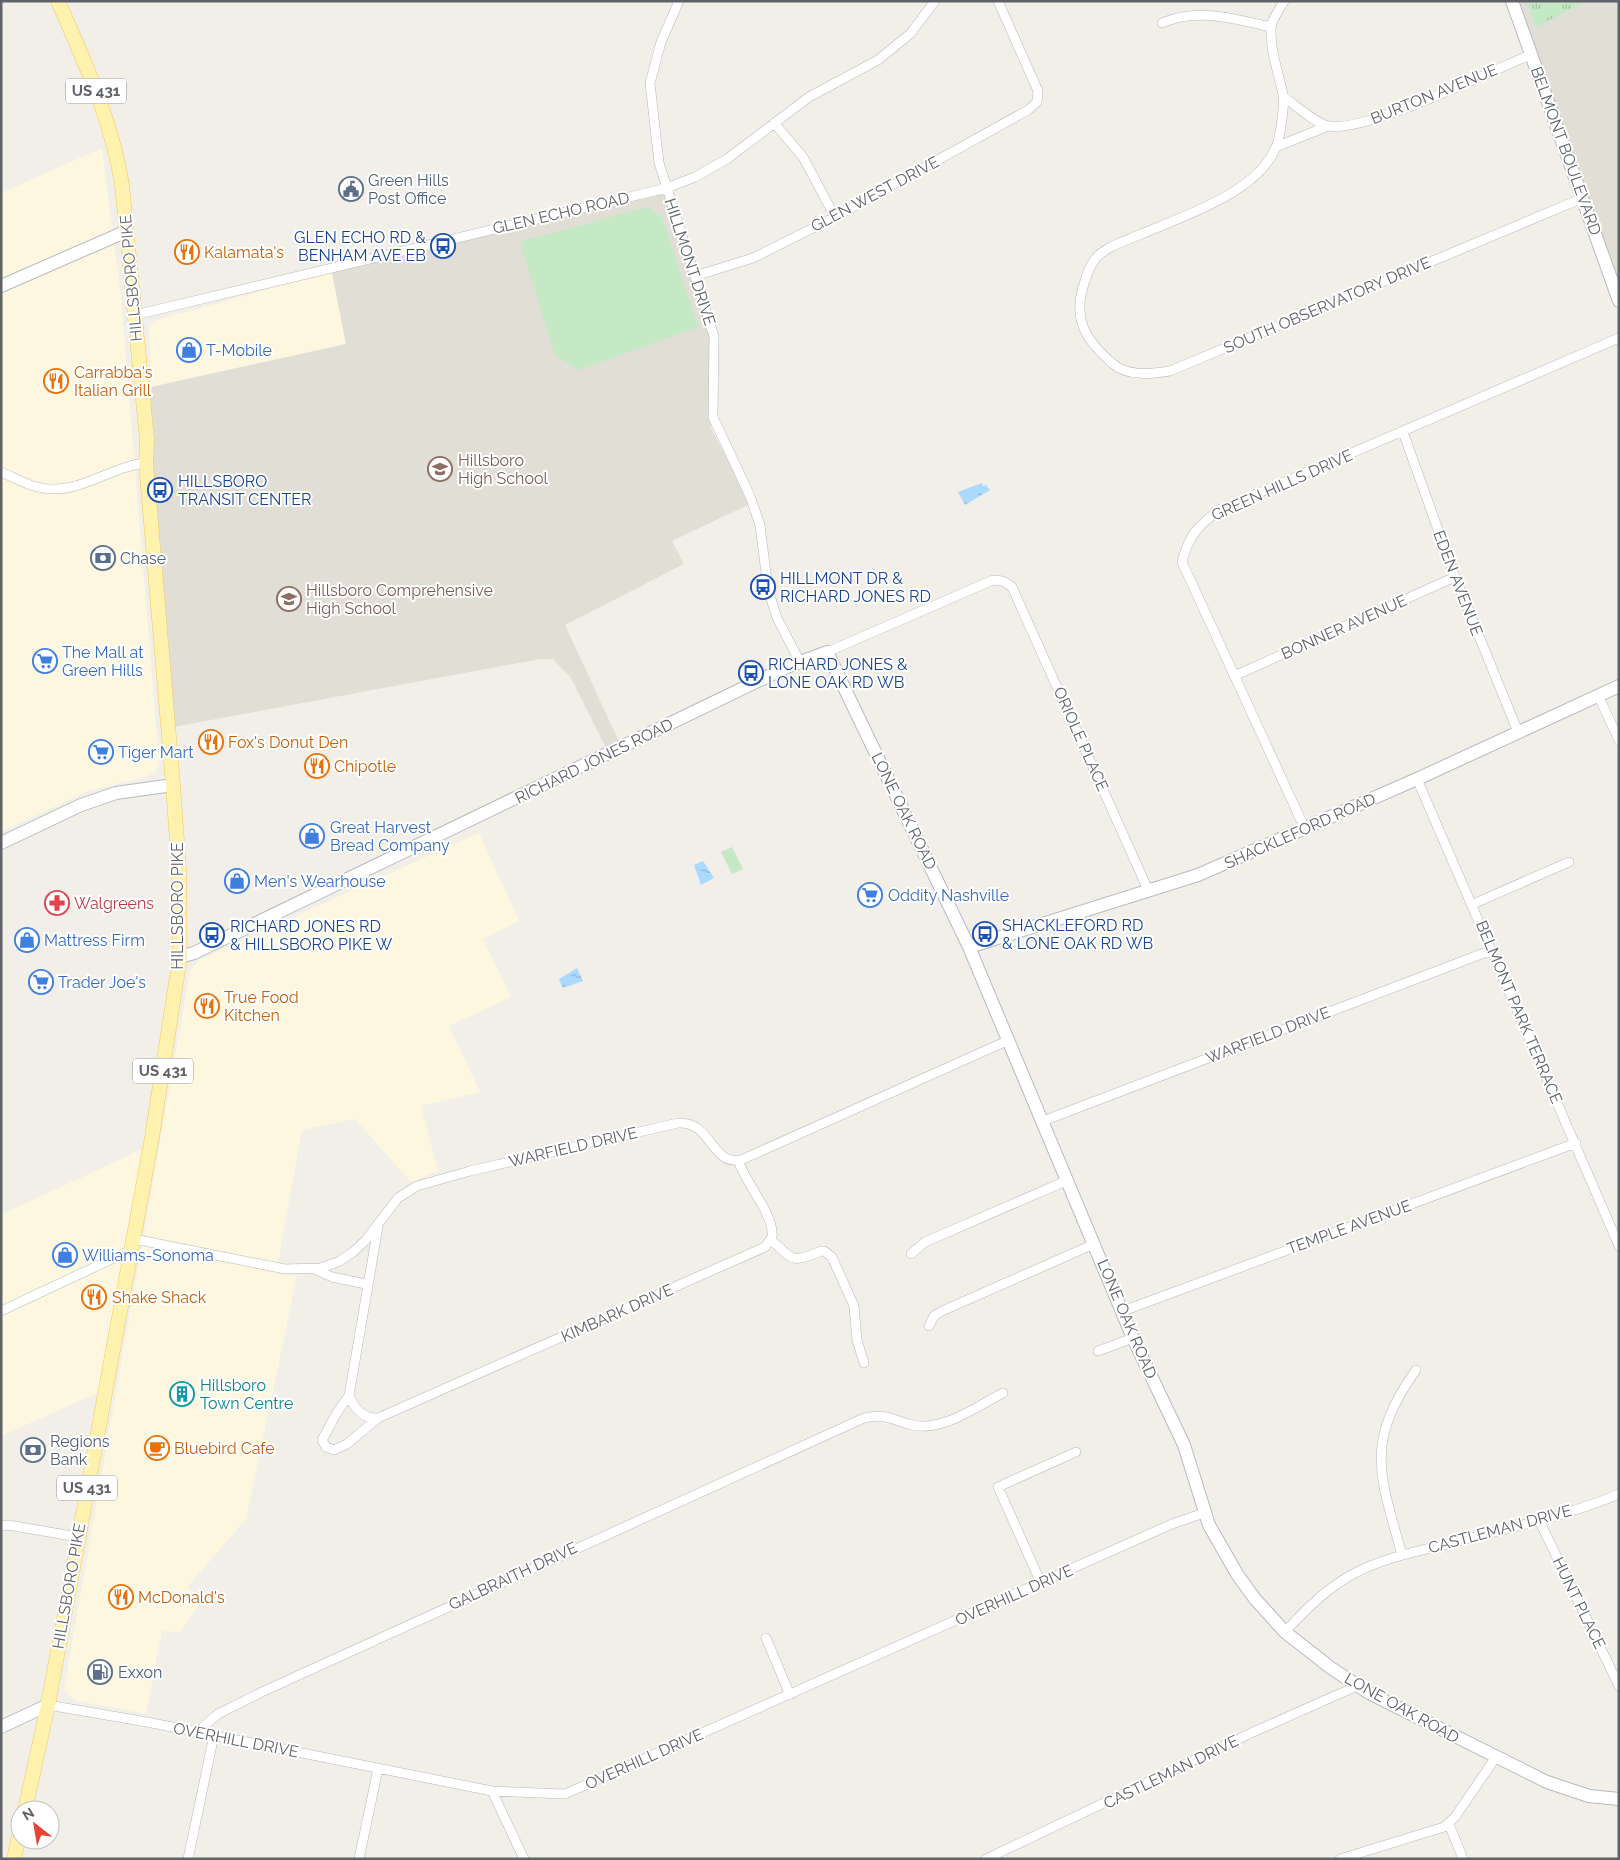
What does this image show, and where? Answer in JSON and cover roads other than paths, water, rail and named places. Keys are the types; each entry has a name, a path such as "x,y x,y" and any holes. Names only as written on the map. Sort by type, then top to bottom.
{"main road":[{"name":"HILLSBORO PIKE","path":"27,1800 48,1705 132,1245 171,1026 180,957 179,870 173,785 146,463 147,440 127,231 117,160 108,127 95,87 58,1"}],"street":[{"name":"HILLMONT DRIVE","path":"679,1 661,42 650,83 659,163 714,336 713,417 750,496 760,524 768,589 777,618 800,662"},
{"name":"GLEN ECHO ROAD","path":"135,315 667,188 695,177 727,159 809,97 878,60 910,34 935,1"},
{"name":"GLEN WEST DRIVE","path":"695,276 753,258 835,217 1028,110 1037,102 1038,91 998,1"},
{"path":"1276,147 1284,97 1274,63 1271,27 1284,1"},
{"name":"BELMONT BOULEVARD","path":"1512,1 1619,301"},
{"path":"1162,23 1169,20 1213,14 1271,27"},
{"name":"BURTON AVENUE","path":"1328,126 1353,126 1386,115 1532,54"},
{"path":"1284,97 1328,126"},
{"path":"774,123 803,157 835,217"},
{"path":"1276,147 1328,126"},
{"name":"SOUTH OBSERVATORY DRIVE","path":"1276,147 1259,173 1228,194 1112,246 1096,258 1087,274 1079,298 1079,319 1092,343 1114,365 1145,376 1170,371 1583,198"},
{"path":"1,286 127,231"},
{"name":"GREEN HILLS DRIVE","path":"1305,829 1182,562 1188,540 1202,522 1219,510 1619,338"},
{"name":"EDEN AVENUE","path":"1402,432 1455,577 1518,732"},
{"path":"1,472 36,487 56,490 74,488 125,466 146,463"},
{"name":"BONNER AVENUE","path":"1234,676 1455,577"},
{"name":"RICHARD JONES ROAD","path":"180,957 196,953 800,662 993,580 1003,582 1012,587"},
{"name":"ORIOLE PLACE","path":"1012,587 1149,892"},
{"name":"LONE OAK ROAD","path":"827,652 969,947 1133,1338 1184,1444 1204,1512 1216,1539 1237,1574 1255,1599 1285,1632 1357,1686 1496,1757 1565,1789 1598,1798 1619,1799"},
{"name":"SHACKLEFORD ROAD","path":"969,947 1149,892 1198,875 1417,779 1619,686"},
{"path":"1598,695 1619,740"},
{"name":"BELMONT PARK TERRACE","path":"1417,779 1473,904 1619,1246"},
{"path":"1,843 81,805 116,793 173,785"},
{"path":"1473,904 1569,862"},
{"name":"WARFIELD DRIVE","path":"1043,1121 1492,950"},
{"path":"864,1363 858,1340 854,1306 832,1258 824,1251 821,1251 801,1260 793,1259 771,1240 773,1234 770,1220 748,1184 738,1160 1009,1040"},
{"name":"WARFIELD DRIVE","path":"132,1245 285,1268 314,1269 334,1263 353,1252 398,1198 409,1190 426,1183 470,1171 673,1124 694,1125 701,1130 722,1156 738,1160"},
{"name":"TEMPLE AVENUE","path":"1123,1311 1576,1143"},
{"path":"911,1254 925,1242 1068,1180"},
{"name":"KIMBARK DRIVE","path":"378,1224 366,1284 349,1396 323,1436 323,1444 334,1450 343,1447 378,1418 751,1254 765,1247 771,1240"},
{"path":"929,1326 930,1320 942,1311 1094,1244"},
{"path":"1,1310 132,1245"},
{"path":"314,1269 332,1277 366,1284"},
{"path":"1098,1351 1133,1338"},
{"path":"1402,1555 1384,1486 1380,1456 1390,1410 1416,1370"},
{"name":"GALBRAITH DRIVE","path":"197,1732 218,1714 264,1691 835,1430 864,1418 881,1414 913,1426 930,1426 946,1422 1003,1393"},
{"path":"349,1396 360,1413 370,1418 378,1418"},
{"path":"1041,1583 998,1488 1076,1452"},
{"name":"CASTLEMAN DRIVE","path":"1285,1632 1322,1595 1348,1576 1368,1567 1402,1555 1539,1520 1619,1494"},
{"name":"OVERHILL DRIVE","path":"48,1705 214,1735 378,1770 492,1791 565,1794 1172,1524 1204,1512"},
{"name":"HUNT PLACE","path":"1539,1520 1619,1686"},
{"path":"1,1526 8,1525 78,1537"},
{"path":"766,1638 790,1694"},
{"name":"CASTLEMAN DRIVE","path":"986,1859 1251,1733 1357,1686"},
{"path":"1,1727 48,1705"},
{"path":"188,1859 214,1735"},
{"path":"1340,1859 1439,1830 1448,1824 1496,1757"},
{"path":"359,1859 378,1770"},
{"path":"492,1791 524,1859"},
{"path":"1448,1824 1463,1859"}],"water":[{"path":"982,483 983,486 986,485 990,490 965,505 958,492"},
{"path":"703,861 714,878 701,885 694,865"},
{"path":"577,968 583,981 563,988 559,979"}],"place":[{"name":"Green Hills Post Office","path":"351,189"},
{"name":"GLEN ECHO RD & BENHAM AVE EB","path":"443,246"},
{"name":"Kalamata's","path":"187,252"},
{"name":"T-Mobile","path":"189,350"},
{"name":"Carrabba's Italian Grill","path":"56,381"},
{"name":"Hillsboro High School","path":"440,469"},
{"name":"HILLSBORO TRANSIT CENTER","path":"160,490"},
{"name":"Chase","path":"103,558"},
{"name":"HILLMONT DR & RICHARD JONES RD","path":"763,587"},
{"name":"Hillsboro Comprehensive High School","path":"289,599"},
{"name":"The Mall at Green Hills","path":"45,661"},
{"name":"RICHARD JONES & LONE OAK RD WB","path":"751,673"},
{"name":"Fox's Donut Den","path":"211,742"},
{"name":"Tiger Mart","path":"101,752"},
{"name":"Chipotle","path":"317,766"},
{"name":"Great Harvest Bread Company","path":"312,836"},
{"name":"Men's Wearhouse","path":"237,881"},
{"name":"Oddity Nashville","path":"870,895"},
{"name":"Walgreens","path":"57,903"},
{"name":"SHACKLEFORD RD & LONE OAK RD WB","path":"985,934"},
{"name":"RICHARD JONES RD & HILLSBORO PIKE W","path":"212,935"},
{"name":"Mattress Firm","path":"27,940"},
{"name":"Trader Joe's","path":"41,982"},
{"name":"True Food Kitchen","path":"207,1006"},
{"name":"Williams-Sonoma","path":"65,1255"},
{"name":"Shake Shack","path":"94,1297"},
{"name":"Hillsboro Town Centre","path":"182,1394"},
{"name":"Bluebird Cafe","path":"157,1448"},
{"name":"Regions Bank","path":"33,1450"},
{"name":"McDonald's","path":"121,1597"},
{"name":"Exxon","path":"100,1672"}]}
